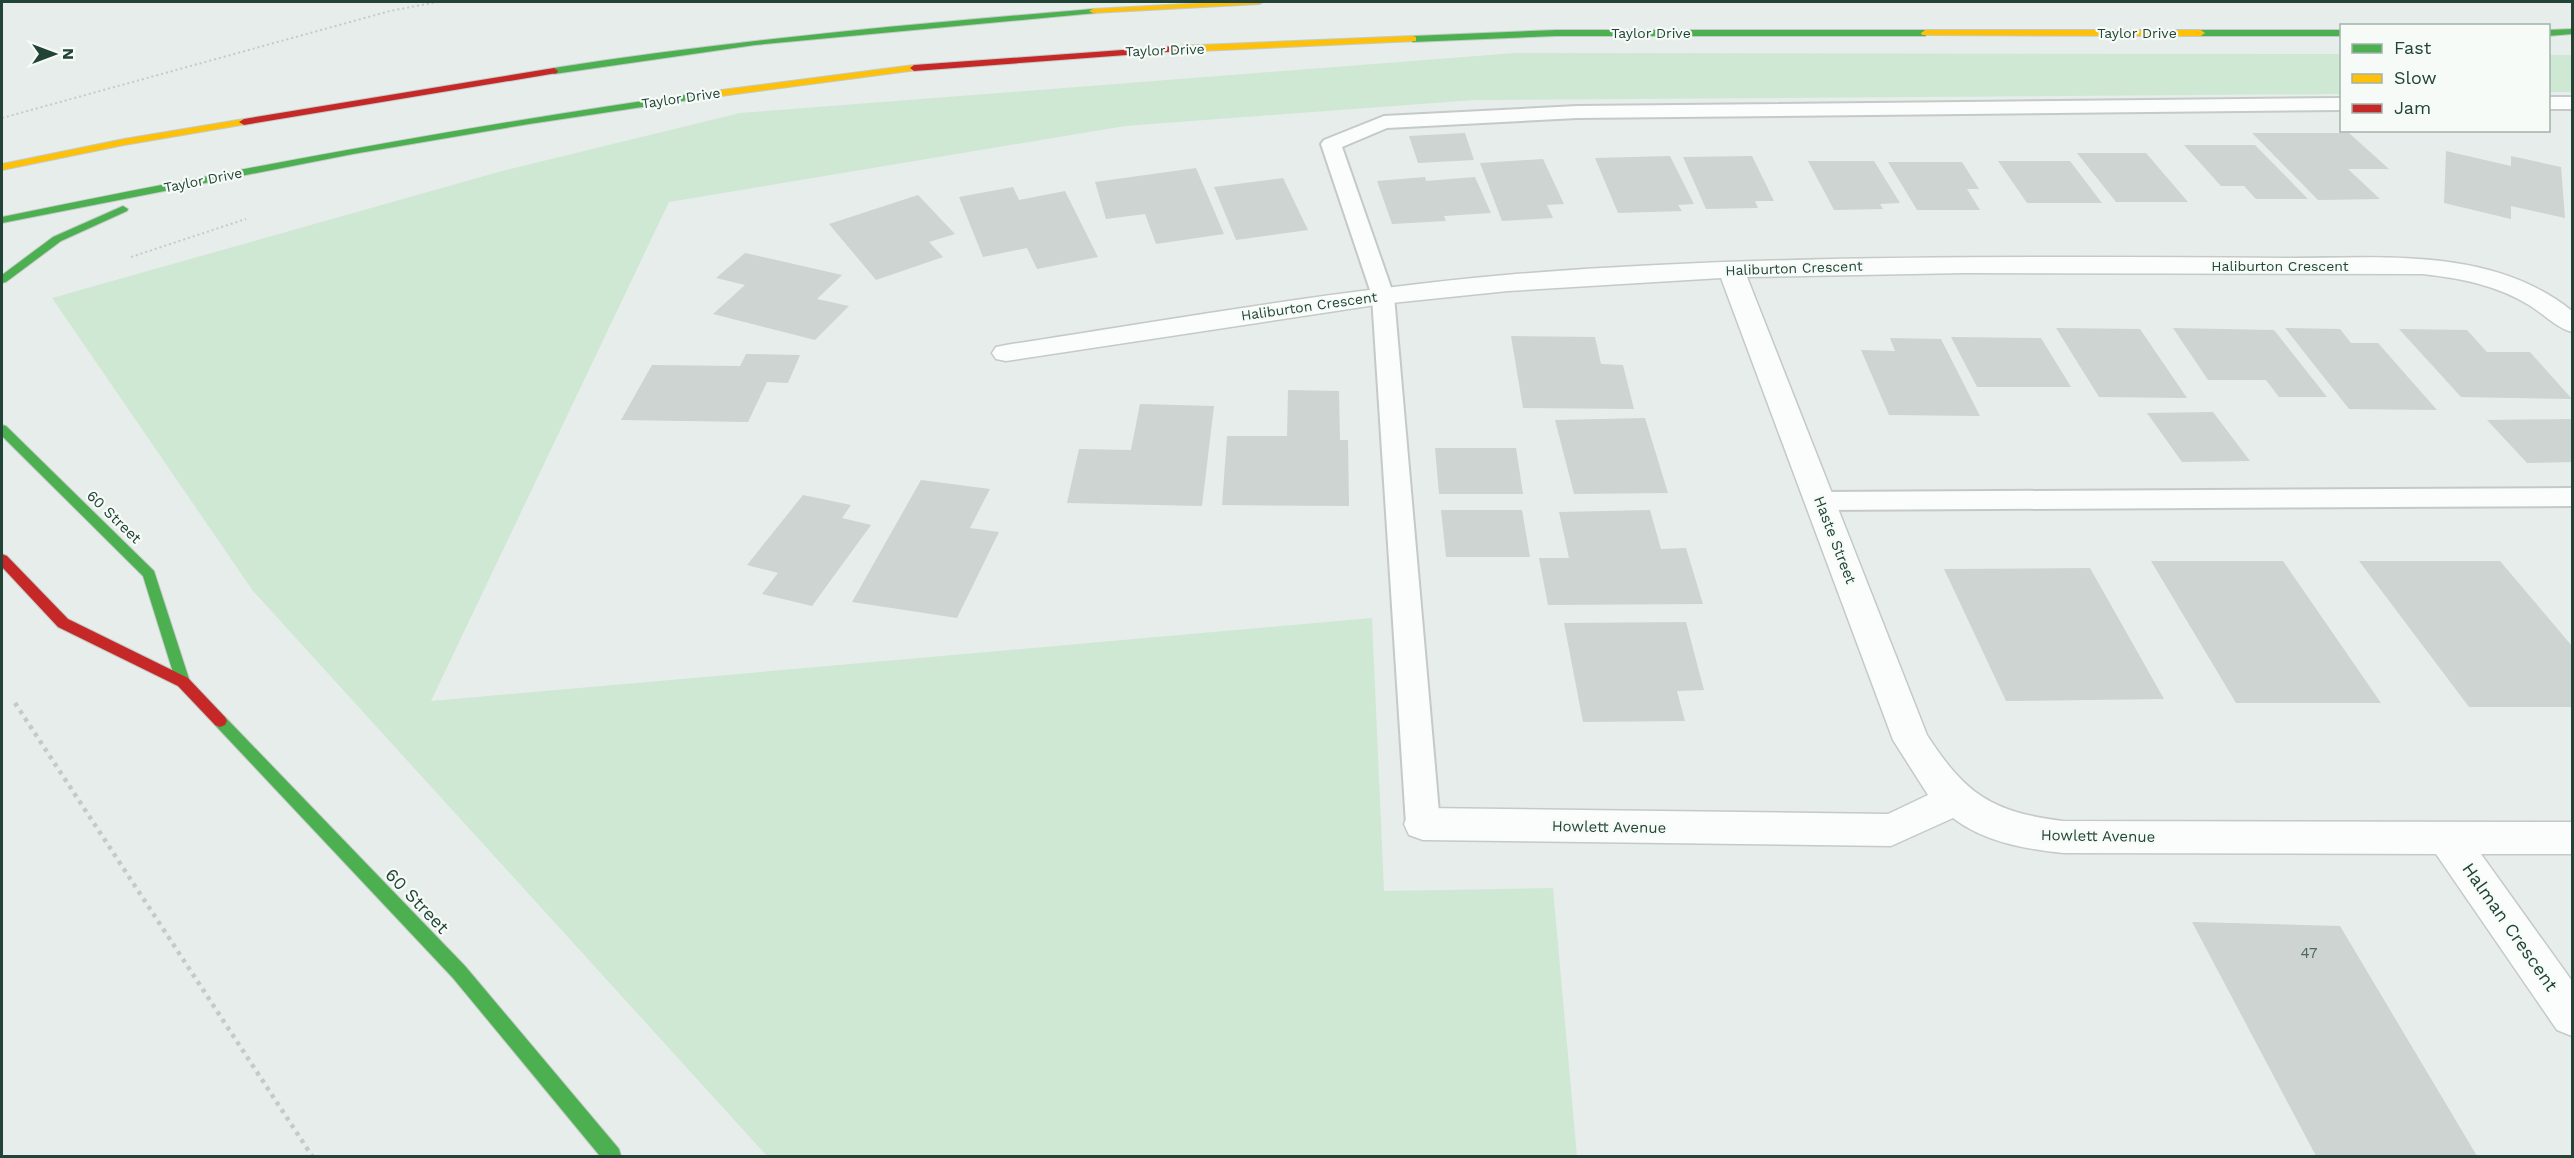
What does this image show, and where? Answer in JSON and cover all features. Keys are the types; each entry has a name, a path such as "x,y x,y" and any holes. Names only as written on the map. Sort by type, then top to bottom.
{"main road":[{"path":"2,167 124,142 623,59 878,30 1092,11 1259,2"},
{"path":"2550,33 2572,32"},
{"name":"Taylor Drive","path":"2,220 168,186 578,112 939,65 1118,52 1556,33 2340,33"},
{"path":"2,155 124,142"},
{"path":"2,280 57,239 168,186"},
{"name":"60 Street","path":"2,429 149,574 183,682"},
{"name":"60 Street","path":"2,559 63,623 183,682 459,972 612,1156"}],"street":[{"name":"Haliburton Crescent","path":"1006,353 1383,296 1551,280 1731,270 1887,265 2422,266 2452,268 2501,281 2536,297 2572,324"},
{"name":"Haste Street","path":"1731,270 1911,740 1938,783 1955,800"},
{"name":"Howlett Avenue","path":"1423,824 1891,830 1955,800 1980,816 2005,826 2032,834 2063,837 2572,838"},
{"name":"Halman Crescent","path":"2447,838 2572,1017"}],"lane":[{"path":"2550,103 2572,103"},
{"path":"1423,824 1383,296 1331,144 1384,122 1577,112 1757,108 2340,104"},
{"path":"1821,501 2572,496"}],"path":[{"path":"2,117 390,11 437,2"},
{"path":"129,258 251,218"},
{"path":"15,703 312,1156"}],"green space":[{"path":"1515,53 2340,54 2340,94 1475,100 1125,126 669,202 431,701 1372,618 1384,891 1553,888 1577,1156 767,1156 253,591 52,298 502,171 740,113"},
{"path":"2550,55 2572,55 2572,92 2550,92"}],"building":[{"path":"1465,133 1474,160 1418,163 1409,136"},
{"path":"2252,133 2349,133 2389,169 2348,169 2380,199 2318,200"},
{"path":"2184,145 2255,145 2308,199 2256,199 2244,186 2221,186"},
{"path":"2446,151 2511,166 2511,156 2561,167 2565,218 2511,206 2511,219 2444,203"},
{"path":"2077,153 2146,153 2188,202 2116,202"},
{"path":"1670,156 1694,204 1678,205 1682,211 1618,213 1595,158"},
{"path":"1752,156 1774,201 1755,201 1758,208 1706,209 1683,157"},
{"path":"1543,159 1564,204 1547,205 1553,218 1502,221 1480,163"},
{"path":"1808,161 1874,161 1900,203 1880,204 1883,209 1834,210"},
{"path":"1998,161 2070,161 2102,203 2027,203"},
{"path":"1888,162 1962,162 1979,189 1967,189 1980,210 1917,210"},
{"path":"1196,168 1224,234 1156,244 1145,214 1106,219 1095,182"},
{"path":"1425,177 1426,181 1475,177 1491,213 1444,216 1446,221 1392,224 1377,181"},
{"path":"1283,178 1308,230 1236,240 1214,187"},
{"path":"1013,187 1019,200 1065,191 1098,257 1037,269 1027,248 983,257 959,197"},
{"path":"918,195 955,234 929,242 943,257 876,280 829,224"},
{"path":"745,253 842,275 817,299 849,306 815,340 713,314 745,285 716,278"},
{"path":"2056,328 2140,329 2187,398 2099,397"},
{"path":"2173,328 2274,330 2327,397 2279,397 2266,380 2208,380"},
{"path":"2285,328 2340,329 2351,343 2378,343 2437,410 2349,409"},
{"path":"2399,329 2467,330 2487,352 2530,352 2572,399 2461,397"},
{"path":"1511,336 1595,337 1601,364 1623,365 1634,409 1523,408"},
{"path":"1951,337 2041,338 2071,387 1977,387"},
{"path":"1890,338 1941,339 1980,416 1889,415 1861,350 1895,351"},
{"path":"746,354 800,355 788,383 767,382 748,422 621,420 652,365 740,366"},
{"path":"1288,390 1339,391 1340,440 1348,440 1349,506 1222,505 1227,436 1287,436"},
{"path":"1140,404 1214,406 1202,506 1067,503 1079,449 1131,450"},
{"path":"2213,412 2250,461 2182,462 2147,413"},
{"path":"1645,418 1668,493 1574,494 1555,420"},
{"path":"2572,419 2572,462 2527,463 2487,420"},
{"path":"1435,448 1516,448 1523,494 1439,494"},
{"path":"921,480 990,489 970,528 999,532 957,618 852,602"},
{"path":"803,495 851,505 842,518 871,525 812,606 762,594 778,573 747,565"},
{"path":"1441,510 1522,510 1530,557 1446,557"},
{"path":"1650,510 1661,549 1686,548 1703,604 1548,605 1539,558 1569,558 1559,512"},
{"path":"2151,561 2283,561 2381,703 2236,703"},
{"path":"2359,561 2500,561 2572,646 2572,707 2469,707"},
{"path":"2090,568 2164,699 2006,701 1944,569"},
{"path":"1686,622 1704,690 1677,691 1685,721 1583,722 1564,623"},
{"path":"2192,922 2340,926 2477,1156 2316,1156"}],"traffic: fast":[{"path":"554,71 755,43 1093,11"},
{"path":"2550,33 2572,32"},
{"path":"1413,39 1556,33 1925,33"},
{"path":"2201,33 2340,33"},
{"path":"2,220 353,151 529,121 706,95"},
{"path":"2,280 57,239 123,209"},
{"path":"2,429 149,574 183,682"},
{"path":"220,721 459,972 612,1156"}],"traffic: slow":[{"path":"1093,11 1259,2"},
{"path":"1925,33 2201,33"},
{"path":"1177,49 1413,39"},
{"path":"706,95 914,68"},
{"path":"2,167 124,142 244,122"}],"traffic: jam":[{"path":"914,68 1177,49"},
{"path":"244,122 554,71"},
{"path":"2,559 63,623 183,682 220,721"}]}
